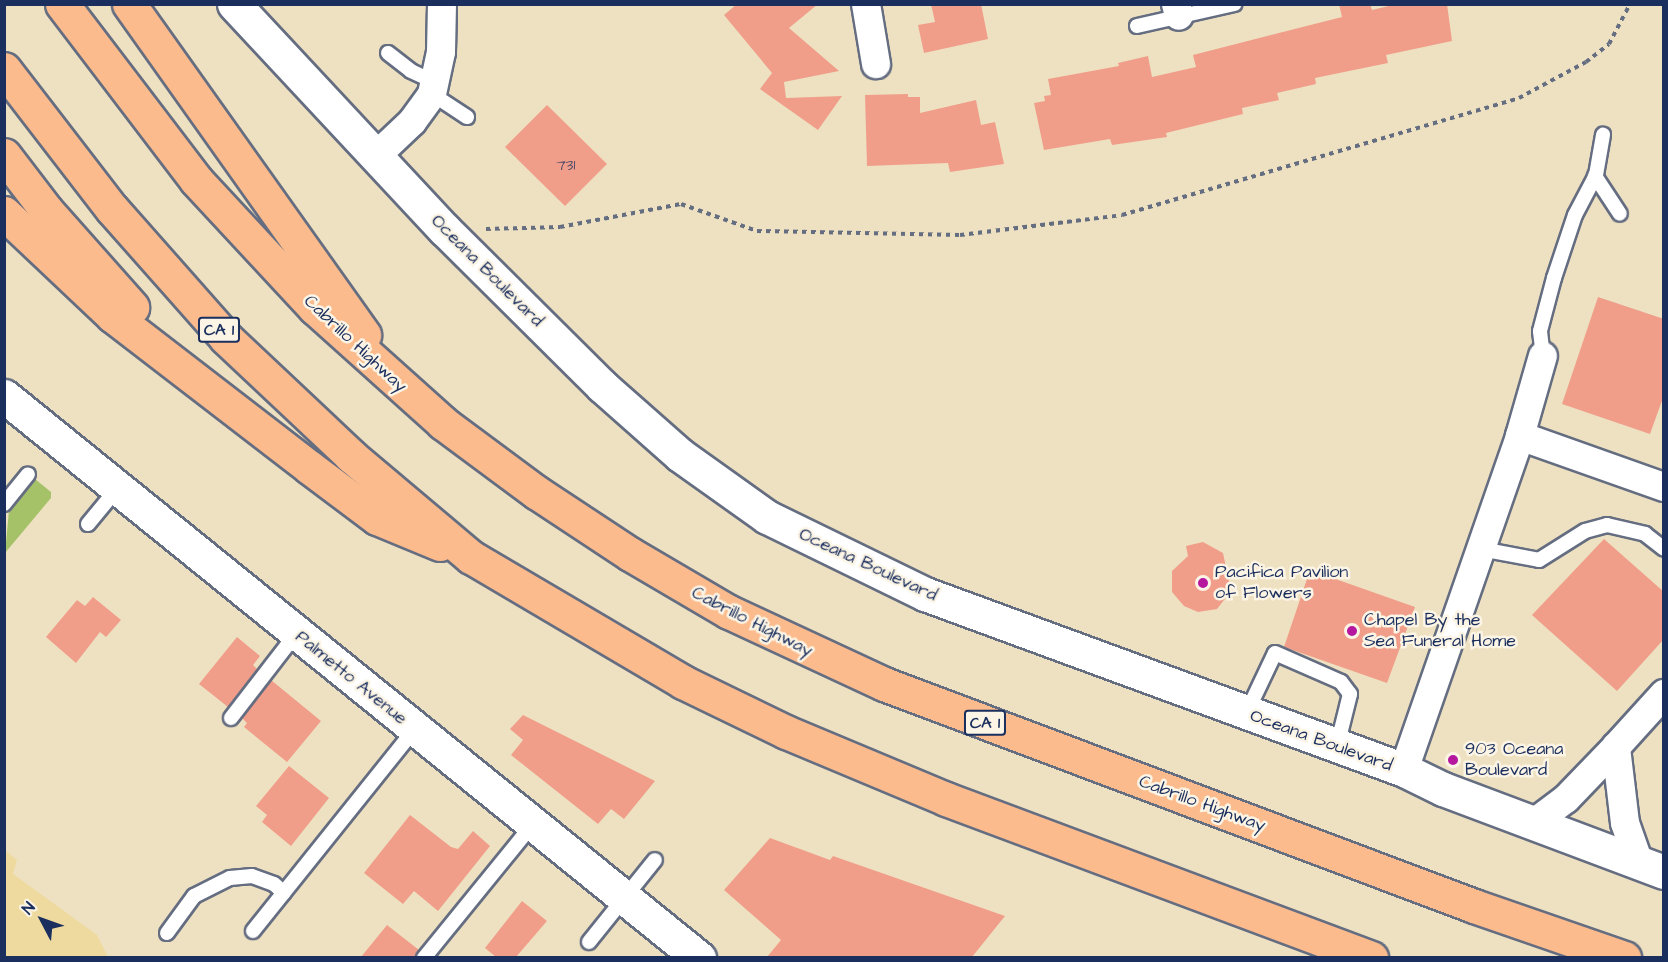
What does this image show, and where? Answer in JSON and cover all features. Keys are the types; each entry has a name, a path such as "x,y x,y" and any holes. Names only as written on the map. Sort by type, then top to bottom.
{"highway":[{"name":"Cabrillo Highway","path":"62,4 161,135 234,224 315,308 399,385 488,458 582,524 729,612 831,662 1474,906 1624,957"},
{"path":"129,4 399,385"},
{"name":"CA 1","path":"4,69 112,209 210,321 351,456 471,557 683,682 786,732 946,799 1371,957"},
{"path":"4,155 46,210 118,293 187,363 309,467"},
{"path":"4,213 113,316 377,518 471,557"}],"street":[{"name":"Oceana Boulevard","path":"234,4 445,231 602,386 680,455 767,517 925,594 1336,748 1404,770 1534,823 1651,867"},
{"path":"376,156 412,122 434,88 441,52 442,4"},
{"path":"866,4 876,64"},
{"path":"1404,770 1520,436 1543,356"},
{"name":"Palmetto Avenue","path":"4,396 699,957"},
{"path":"1520,436 1664,487"},
{"path":"1534,823 1566,799 1664,693"},
{"path":"1616,747 1625,823 1651,867"}],"lane":[{"path":"1137,26 1177,10 1235,4"},
{"path":"388,53 467,117"},
{"path":"1543,356 1539,332 1575,215 1595,176 1603,135"},
{"path":"1595,176 1620,214"},
{"path":"4,504 28,474"},
{"path":"88,524 117,489"},
{"path":"1480,549 1539,560 1585,531 1608,525 1645,534 1664,549"},
{"path":"231,718 296,634"},
{"path":"1246,714 1275,653 1341,682 1350,694 1336,748"},
{"path":"253,931 415,729"},
{"path":"424,957 533,824"},
{"path":"589,942 623,896 655,860"},
{"path":"167,933 194,896 230,878 252,876 274,884 284,893"}],"path":[{"path":"445,231 560,227 681,204 757,231 960,235 1122,215 1520,98 1609,44 1630,4"}],"green space":[{"path":"35,479 51,492 51,498 5,553 9,510"}],"sand":[{"path":"4,849 17,860 13,874 97,935 108,957 5,957"}],"building":[{"path":"737,4 818,4 789,28 839,71 784,82 786,98 842,96 818,130 760,89 772,73 724,15"},
{"path":"931,4 981,4 988,39 924,53 918,25 935,22"},
{"path":"1339,4 1370,4 1372,10 1397,4 1447,4 1452,41 1386,55 1388,63 1315,78 1316,84 1277,93 1279,100 1242,108 1243,114 1166,133 1167,137 1112,145 1110,139 1044,150 1034,103 1045,101 1044,96 1051,95 1048,79 1119,66 1118,63 1148,56 1152,77 1196,67 1193,55 1342,17"},
{"path":"908,94 908,97 920,97 920,113 976,100 981,125 995,122 1004,164 950,172 948,163 867,166 865,95"},
{"path":"547,105 607,164 565,206 505,147"},
{"path":"1598,297 1664,319 1664,395 1650,434 1562,404"},
{"path":"1604,539 1664,592 1664,639 1617,691 1532,615"},
{"path":"1203,542 1223,553 1231,591 1217,609 1198,612 1184,606 1172,592 1172,571 1188,556 1186,546"},
{"path":"1310,570 1415,607 1387,683 1284,647"},
{"path":"93,597 121,620 106,637 100,632 76,663 46,637 77,600 85,606"},
{"path":"237,637 260,656 253,665 257,669 228,707 199,684"},
{"path":"271,680 321,721 287,762 244,727 247,723 242,718"},
{"path":"523,715 655,781 624,819 611,809 598,824 511,755 523,740 510,729"},
{"path":"289,766 329,798 291,846 262,822 267,815 256,806"},
{"path":"410,815 451,847 458,849 473,831 490,846 438,911 414,891 403,904 364,873"},
{"path":"770,838 830,860 833,856 1005,916 972,957 767,957 781,940 724,890"},
{"path":"522,901 547,921 516,957 496,957 485,948"},
{"path":"387,925 419,950 415,957 361,957"}],"place":[{"name":"Pacifica Pavilion of Flowers","path":"1203,583"},
{"name":"Chapel By the Sea Funeral Home","path":"1352,631"},
{"name":"903 Oceana Boulevard","path":"1453,760"}]}
